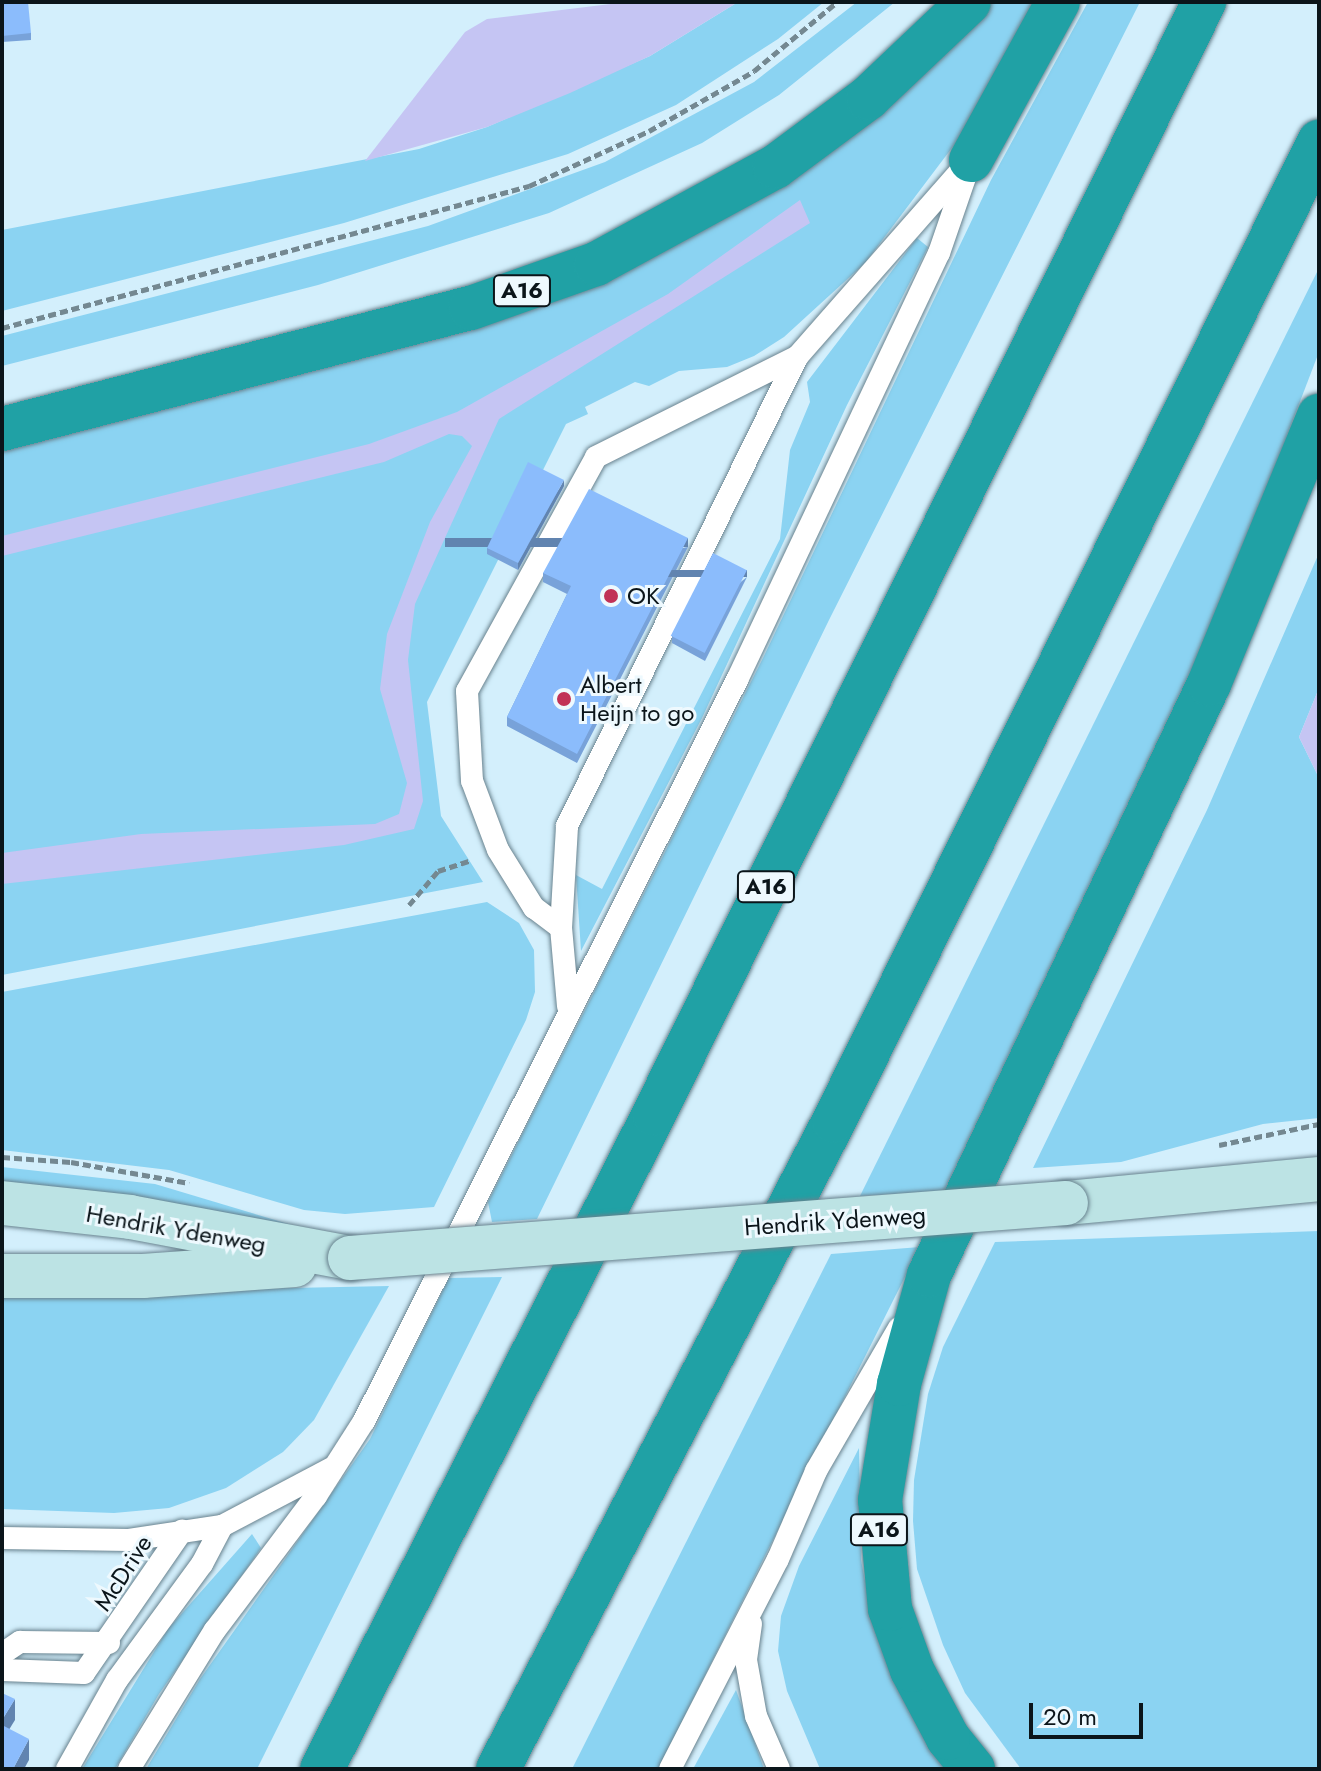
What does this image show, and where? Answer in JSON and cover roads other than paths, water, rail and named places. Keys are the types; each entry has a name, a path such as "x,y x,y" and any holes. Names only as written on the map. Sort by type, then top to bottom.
{"highway":[{"name":"A16","path":"2,429 471,308 596,264 775,167 868,98 969,2"},
{"path":"971,160 1058,2"},
{"name":"A16","path":"322,1769 661,1100 1204,2"},
{"path":"498,1769 834,1121 1319,142"},
{"name":"A16","path":"973,1769 948,1738 912,1670 890,1609 879,1534 883,1466 929,1275 1209,684 1319,416"}],"main road":[{"name":"Hendrik Ydenweg","path":"2,1276 159,1276 350,1258 1066,1203 1319,1179"},
{"name":"Hendrik Ydenweg","path":"2,1203 130,1217 350,1258"}],"lane":[{"path":"568,1010 561,928 567,826 797,357 904,229 971,160"},
{"path":"129,1769 215,1630 337,1466 399,1352 568,1010 737,680 939,253 971,160"},
{"path":"561,928 534,908 498,850 472,781 467,691 596,457 797,357"},
{"name":"A16","path":"670,1769 754,1607 816,1471 929,1275"},
{"path":"2,1538 129,1540 222,1526 337,1466"},
{"path":"67,1769 117,1680 202,1564 222,1526"},
{"name":"McDrive","path":"2,1670 84,1673 109,1643 182,1531"},
{"name":"A16","path":"754,1607 746,1660 756,1716 779,1769"},
{"name":"McDrive","path":"2,1654 20,1642 109,1643"}],"place":[{"name":"OK","path":"611,596"},
{"name":"Albert Heijn to go","path":"564,699"}]}
